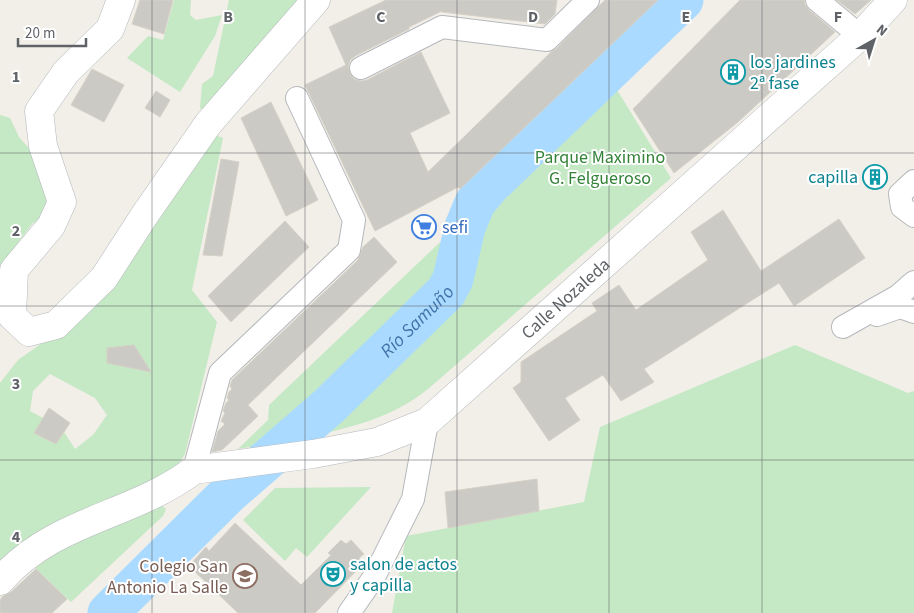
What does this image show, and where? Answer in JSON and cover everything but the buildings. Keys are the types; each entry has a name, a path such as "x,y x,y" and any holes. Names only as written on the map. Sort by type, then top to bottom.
{"street":[{"path":"121,0 110,29 66,72 39,111 43,146 62,202 51,226 14,270 12,316 29,332 56,325 104,278 144,216 208,124 316,0"},
{"path":"361,68 442,27 547,40 588,0"},
{"path":"817,0 860,36"},
{"name":"Calle Nozaleda","path":"187,476 241,464 377,442 427,422 860,36 893,0"},
{"path":"0,581 29,553 65,532 157,494 187,476 220,373 349,250 354,220 297,98"},
{"path":"914,181 900,194 902,206 914,216"},
{"path":"914,282 898,296 843,327 900,307 914,312"},
{"path":"349,613 374,577 413,499 427,422"}],"green space":[{"path":"174,0 191,0 190,15 196,20 222,15 215,36 180,92 127,58 148,36 163,40"},
{"path":"229,0 304,0 206,113 200,108 202,84 213,76"},
{"name":"Parque Maximino G. Felgueroso","path":"611,80 671,178 428,389 387,414 360,424 314,436 468,293 473,226 485,200"},
{"path":"0,115 10,118 19,137 34,154 53,194 46,217 33,223 0,266"},
{"path":"215,135 223,138 192,290 217,322 185,454 170,473 0,566 0,383 18,360 62,329","holes":["50,374 95,398 107,415 93,435 75,449 64,432 56,444 34,433 43,418 30,411 33,391"]},
{"path":"456,227 450,285 290,440 238,449 268,420 269,405"},
{"path":"795,345 908,393 914,391 914,613 392,613 406,536 584,502 600,427"},
{"path":"371,487 307,557 296,548 285,561 243,520 275,488"},
{"path":"162,506 166,509 163,516 71,602 30,563 118,522"}],"waterway":[{"name":"Río Samuño","path":"108,613 229,493 329,406 446,292 453,279 465,227 475,203 490,185 683,0"}],"place":[{"name":"los jardines 2ª fase","path":"733,72"},
{"name":"capilla","path":"875,177"},
{"name":"sefi","path":"424,227"},
{"name":"salon de actos y capilla","path":"333,574"},
{"name":"Colegio San Antonio La Salle","path":"245,576"}]}
